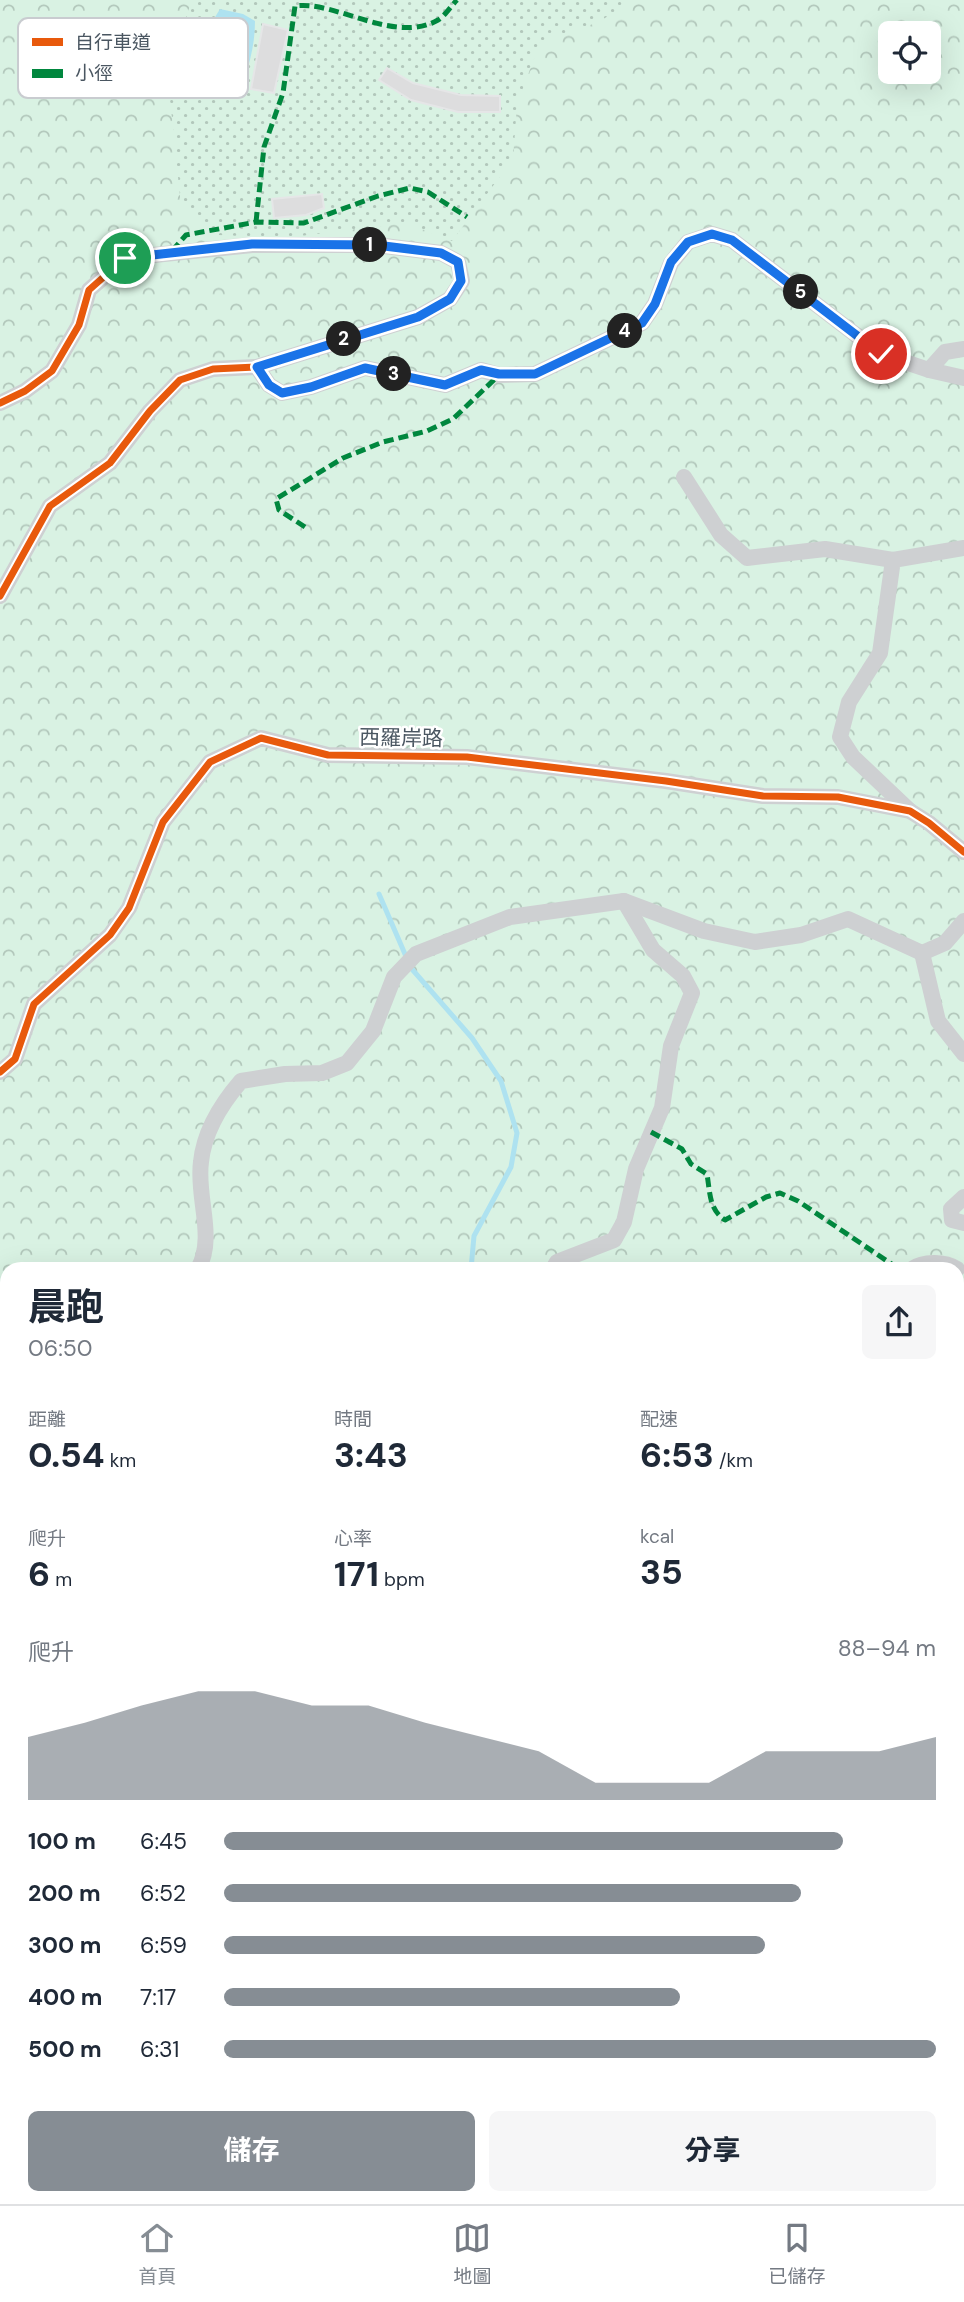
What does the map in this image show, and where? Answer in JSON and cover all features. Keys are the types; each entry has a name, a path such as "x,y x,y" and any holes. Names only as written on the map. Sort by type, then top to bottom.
{"street":[{"path":"257,367 269,385 282,393 311,387 365,368 445,385 481,370 499,374 535,374 642,323 655,304 671,262 688,242 712,234 732,240 881,354 964,378"},
{"path":"0,403 25,391 52,371 79,325 89,290 125,258 252,244 376,245 441,253 458,262 461,281 450,299 418,317 257,367 213,369 180,380 150,411 110,463 51,506 0,596"},
{"path":"929,370 945,352 964,349"},
{"path":"684,477 722,535 747,558 825,549 893,560 964,548"},
{"path":"893,560 880,653 849,702 840,737 853,757 910,811"},
{"name":"西羅岸路","path":"0,1072 15,1059 34,1004 110,935 130,908 163,822 202,772 210,762 261,738 328,755 467,757 666,781 764,796 838,797 910,811 964,852"},
{"path":"556,1262 614,1240 624,1222 636,1170 662,1108 671,1046 692,993 683,976 653,950 624,901"},
{"path":"202,1262 205,1221 201,1163 213,1122 226,1099 241,1081 285,1074 322,1073 347,1063 373,1031 394,977 416,954 510,917 624,901 704,931 755,942 801,935 848,919 922,953 945,943 964,921"},
{"path":"922,953 938,1021 964,1054"},
{"path":"964,1197 951,1209 952,1220 964,1223"}],"green space":[{"path":"0,0 964,0 964,1262 0,1262"},
{"path":"192,0 632,0 599,22 540,42 517,105 513,159 452,241 406,223 284,238 219,235 181,206 170,98 248,98 248,18 186,18"}],"water":[{"path":"220,9 243,14 255,21 248,66 248,18 215,18"}],"building":[{"path":"263,24 288,30 274,93 251,89"},
{"path":"387,68 413,83 461,95 500,96 500,112 458,112 411,100 379,80"},
{"path":"322,194 324,208 306,215 274,218 272,199"}],"waterway":[{"path":"379,894 411,968 472,1038 501,1081 517,1133 511,1167 474,1236 472,1262"}],"marked path":[{"path":"256,222 264,147 283,93 295,6 328,9 403,28 438,20 457,0"},
{"path":"172,251 186,235 256,222 304,223 378,196 410,188 428,192 467,217"},
{"path":"305,527 279,510 276,499 343,458 383,442 427,431 453,419 499,375"},
{"path":"651,1132 682,1149 691,1164 707,1174 713,1206 725,1220 766,1197 780,1193 798,1201 889,1262"}],"cycle path":[{"path":"0,403 25,391 52,371 79,325 89,290 125,258 252,245 376,245 441,253 458,262 462,281 450,299 418,317 257,367 213,369 180,380 150,411 110,463 50,506 0,596"},
{"path":"0,1072 15,1059 34,1004 110,935 129,908 163,822 210,762 261,738 328,755 467,757 666,781 763,796 838,797 910,811 964,852"}],"route":[{"path":"125,258 252,244 376,245 441,253 458,262 461,281 450,299 418,317 257,367 269,385 282,393 311,387 365,368 445,385 481,370 499,374 535,374 642,323 655,304 671,262 688,242 712,234 732,240 881,354"}]}
